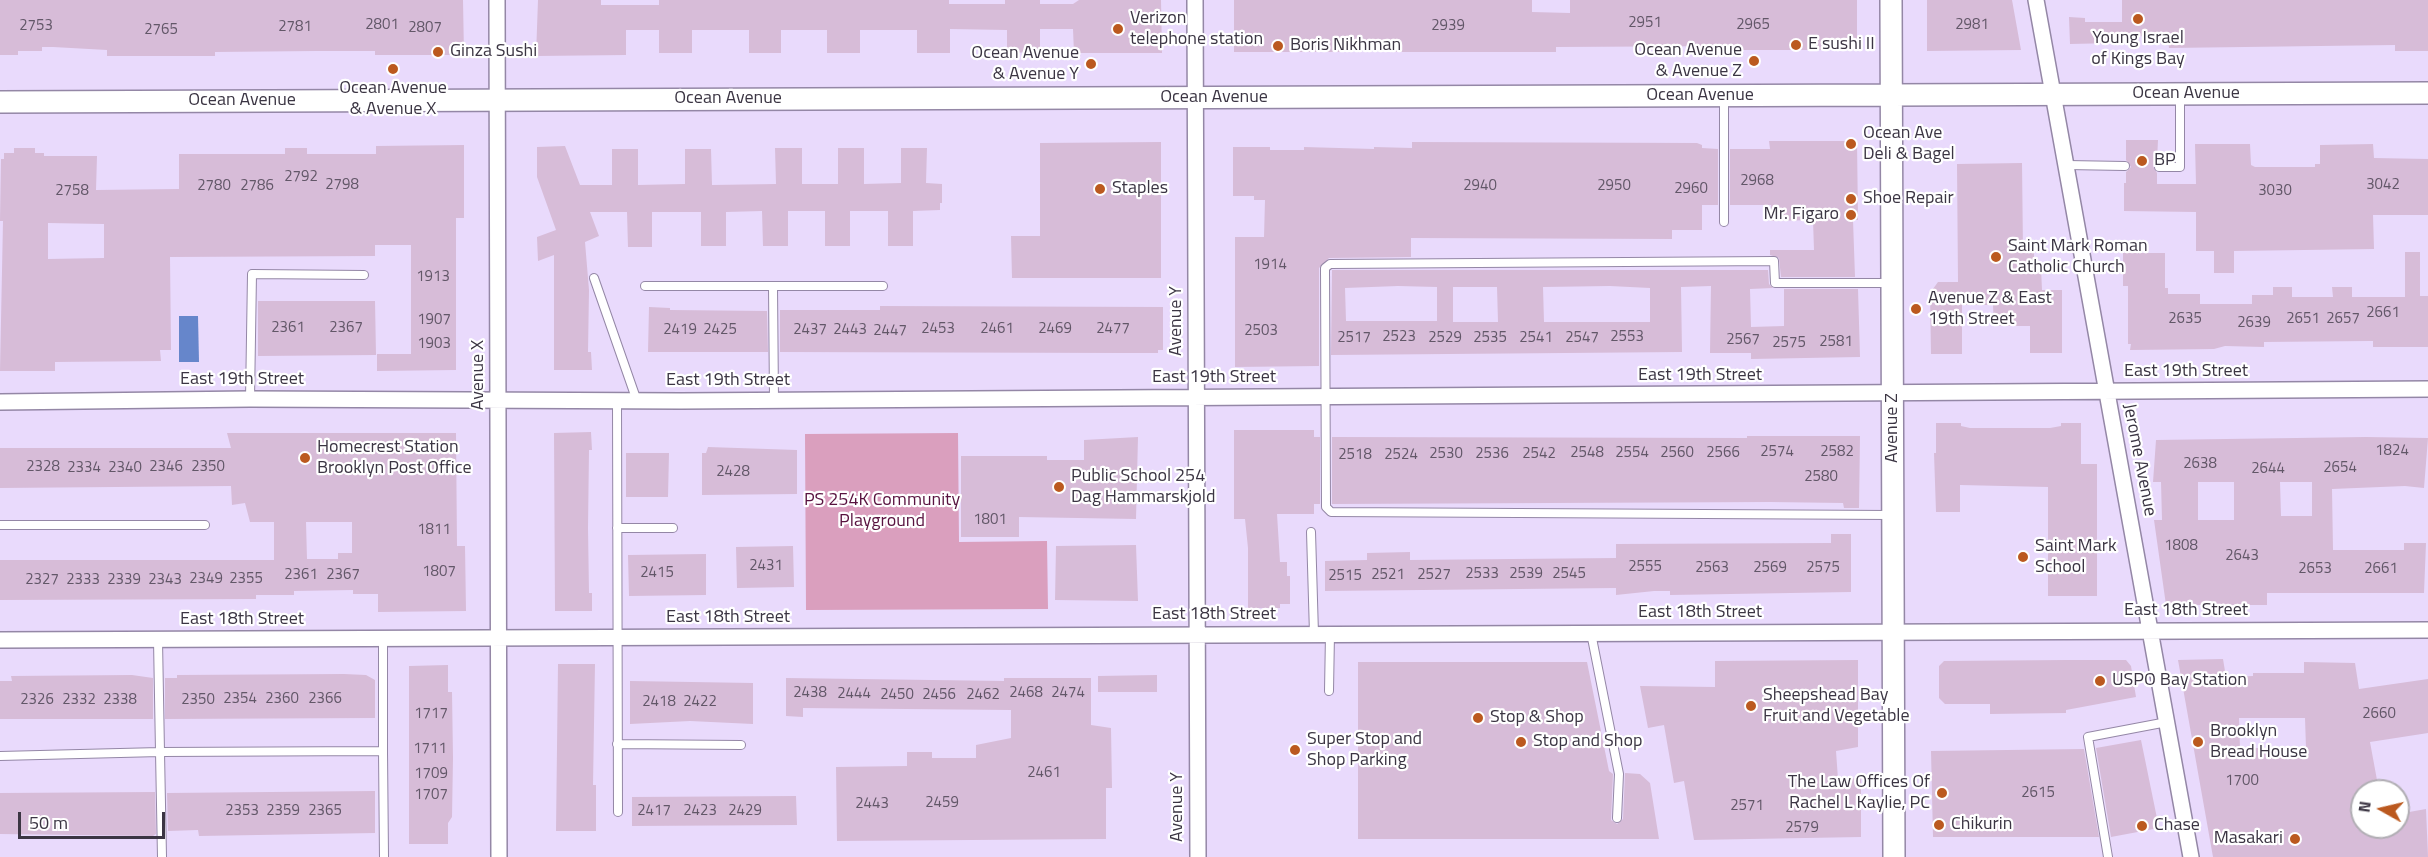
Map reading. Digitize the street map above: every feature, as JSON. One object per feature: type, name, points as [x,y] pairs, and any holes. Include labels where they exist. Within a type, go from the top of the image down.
[{"type":"main road","name":"Avenue Z","points":[[1891,0],[1894,857]]},
{"type":"main road","name":"Ocean Avenue","points":[[0,102],[2428,93]]},
{"type":"street","name":"Avenue X","points":[[497,0],[499,857]]},
{"type":"street","name":"Avenue Y","points":[[1195,0],[1198,857]]},
{"type":"street","name":"Jerome Avenue","points":[[2036,0],[2191,857]]},
{"type":"street","name":"East 19th Street","points":[[0,402],[250,399],[637,401],[2428,389]]},
{"type":"street","name":"East 18th Street","points":[[0,640],[2428,630]]},
{"type":"lane","points":[[2159,167],[2180,167],[2180,94]]},
{"type":"lane","points":[[1724,96],[1724,222]]},
{"type":"lane","points":[[2067,165],[2125,166]]},
{"type":"lane","points":[[1892,283],[1775,283],[1774,261],[1330,264],[1325,268],[1326,507],[1330,512],[1893,515]]},
{"type":"lane","points":[[250,399],[252,274],[364,275]]},
{"type":"lane","points":[[594,278],[637,401]]},
{"type":"lane","points":[[645,286],[883,286]]},
{"type":"lane","points":[[773,287],[774,400]]},
{"type":"lane","points":[[616,401],[618,812]]},
{"type":"lane","points":[[0,525],[205,525]]},
{"type":"lane","points":[[617,528],[673,528]]},
{"type":"lane","points":[[1311,532],[1314,634]]},
{"type":"lane","points":[[1591,633],[1619,774],[1617,818]]},
{"type":"lane","points":[[1329,691],[1330,634]]},
{"type":"lane","points":[[383,639],[384,857]]},
{"type":"lane","points":[[158,640],[162,857]]},
{"type":"lane","points":[[2108,857],[2088,737],[2167,722]]},
{"type":"lane","points":[[617,744],[741,745]]},
{"type":"lane","points":[[0,756],[160,752],[383,751]]},
{"type":"green space","name":"PS 254K Community Playground","points":[[958,433],[959,542],[1047,541],[1048,609],[806,610],[805,434]]},
{"type":"water","points":[[179,316],[198,316],[199,362],[179,362]]},
{"type":"building","points":[[0,0],[463,0],[464,55],[375,55],[375,51],[316,51],[215,52],[215,56],[107,56],[107,50],[42,47],[42,51],[18,51],[18,55],[0,55]]},
{"type":"building","points":[[538,0],[601,0],[601,5],[659,5],[659,0],[949,0],[949,4],[1005,4],[1005,0],[1040,0],[1040,4],[1073,4],[1079,0],[1161,0],[1162,53],[1074,53],[1073,29],[1040,29],[1040,52],[1007,53],[1007,30],[950,29],[950,53],[917,53],[917,30],[860,30],[860,53],[827,53],[827,30],[781,30],[781,53],[749,53],[749,30],[692,30],[692,53],[659,53],[659,30],[626,30],[626,55],[536,56]]},
{"type":"building","points":[[1234,0],[1532,0],[1532,12],[1570,13],[1570,0],[1857,0],[1857,50],[1737,50],[1737,46],[1556,47],[1556,52],[1390,52],[1390,49],[1345,49],[1345,52],[1234,52]]},
{"type":"building","points":[[1927,0],[2012,0],[2021,50],[1927,51]]},
{"type":"building","points":[[2122,0],[2428,0],[2428,51],[2395,51],[2395,45],[2169,48],[2168,38],[2145,39],[2137,33],[2131,39],[2115,39],[2115,43],[2070,44],[2069,17],[2085,18],[2085,22],[2122,22]]},
{"type":"building","points":[[2126,140],[2158,140],[2157,161],[2153,166],[2157,173],[2157,184],[2196,184],[2195,144],[2250,144],[2251,165],[2255,167],[2315,167],[2315,164],[2320,164],[2320,145],[2373,144],[2374,158],[2428,159],[2428,215],[2373,215],[2374,249],[2234,251],[2234,273],[2214,273],[2214,251],[2196,251],[2196,212],[2124,211],[2124,183],[2126,183],[2126,172],[2131,167],[2126,160]]},
{"type":"building","points":[[1769,141],[1857,141],[1858,220],[1853,220],[1855,277],[1781,277],[1779,258],[1770,255],[1770,250],[1814,250],[1813,220],[1771,221],[1771,205],[1730,205],[1730,149],[1770,149]]},
{"type":"building","name":"Staples","points":[[1161,142],[1161,278],[1012,278],[1011,236],[1040,236],[1040,143]]},
{"type":"building","points":[[1412,142],[1697,143],[1702,145],[1702,148],[1718,149],[1718,205],[1702,205],[1702,230],[1672,230],[1672,239],[1411,238],[1411,257],[1329,258],[1319,268],[1319,366],[1235,367],[1235,237],[1264,237],[1265,200],[1254,200],[1254,196],[1233,196],[1233,147],[1270,147],[1270,150],[1304,150],[1304,147],[1412,148]]},
{"type":"building","points":[[464,145],[464,218],[456,218],[456,370],[377,371],[377,354],[411,354],[411,245],[375,245],[375,256],[170,257],[171,350],[160,350],[161,361],[55,362],[55,371],[0,371],[3,221],[0,221],[1,159],[4,159],[4,153],[14,153],[14,148],[35,148],[35,153],[44,153],[44,156],[97,156],[96,190],[179,189],[179,154],[285,154],[285,148],[307,148],[307,154],[376,154],[376,146]],"holes":[[[48,223],[104,224],[104,258],[48,259]]]},
{"type":"building","points":[[565,146],[580,185],[612,185],[612,149],[638,149],[638,185],[685,184],[685,149],[711,149],[712,185],[776,184],[775,148],[802,148],[802,184],[838,184],[838,148],[864,148],[864,184],[901,183],[901,148],[927,148],[926,183],[942,184],[942,203],[940,203],[940,210],[913,211],[913,246],[888,246],[888,211],[850,211],[850,246],[825,246],[825,211],[788,211],[788,246],[763,246],[762,211],[726,212],[726,246],[701,246],[701,212],[652,212],[652,247],[628,247],[627,212],[590,212],[599,236],[585,242],[589,290],[588,352],[591,352],[592,370],[554,370],[554,255],[538,261],[537,237],[556,230],[537,177],[537,147]]},
{"type":"building","name":"Saint Mark Roman Catholic Church","points":[[2022,163],[2023,251],[2034,251],[2034,261],[2041,268],[2042,290],[2062,290],[2062,353],[2030,353],[2030,326],[1994,326],[1993,305],[1962,305],[1962,354],[1931,354],[1930,293],[1938,282],[1958,282],[1957,164]]},
{"type":"building","points":[[2405,252],[2420,252],[2420,296],[2428,296],[2428,347],[2373,347],[2373,341],[2264,342],[2264,347],[2225,346],[2214,349],[2130,350],[2131,344],[2128,344],[2128,286],[2123,286],[2123,253],[2165,253],[2165,288],[2168,288],[2168,294],[2200,294],[2200,304],[2252,304],[2252,295],[2273,295],[2273,287],[2292,287],[2292,297],[2333,297],[2332,287],[2352,287],[2352,297],[2405,297]]},
{"type":"building","points":[[1332,270],[1768,270],[1769,284],[1773,288],[1750,289],[1751,327],[1784,326],[1784,289],[1858,289],[1860,357],[1751,359],[1751,353],[1710,353],[1711,286],[1681,287],[1682,352],[1331,355]],"holes":[[[1437,287],[1437,321],[1346,321],[1345,288]],[[1453,287],[1497,287],[1498,322],[1453,322]],[[1543,287],[1650,288],[1650,322],[1544,322]]]},
{"type":"building","points":[[258,301],[375,301],[376,355],[258,356]]},
{"type":"building","points":[[880,306],[1163,307],[1163,350],[1158,350],[1158,353],[780,352],[780,310],[880,310]]},
{"type":"building","points":[[649,307],[670,308],[670,310],[767,311],[768,352],[648,352]]},
{"type":"building","points":[[1936,423],[1961,423],[1961,426],[1970,428],[2050,428],[2061,426],[2061,423],[2081,423],[2081,464],[2097,464],[2097,596],[2048,596],[2048,487],[1960,485],[1960,512],[1936,512],[1934,453],[1936,453]]},
{"type":"building","points":[[1234,430],[1314,430],[1314,437],[1320,437],[1320,504],[1314,504],[1314,514],[1277,514],[1280,562],[1287,562],[1287,576],[1290,576],[1290,604],[1280,604],[1280,608],[1248,608],[1248,548],[1245,519],[1234,519]]},
{"type":"building","points":[[591,432],[588,528],[589,593],[592,593],[592,611],[555,611],[554,433]]},
{"type":"building","points":[[227,433],[456,433],[457,546],[465,546],[466,611],[378,612],[378,594],[353,594],[353,590],[294,591],[294,595],[256,595],[256,599],[0,600],[0,560],[274,560],[274,522],[250,522],[245,503],[232,505],[231,486],[0,488],[0,448],[231,448]],"holes":[[[306,522],[352,522],[352,553],[338,553],[338,559],[307,559]]]},
{"type":"building","points":[[1747,436],[1860,436],[1859,508],[1844,508],[1843,503],[1770,502],[1332,504],[1332,437],[1747,438]]},
{"type":"building","points":[[1138,437],[1136,519],[1019,517],[1019,537],[961,537],[961,456],[1047,456],[1047,460],[1084,460],[1084,440]]},
{"type":"building","points":[[2428,438],[2424,488],[2405,486],[2332,489],[2333,550],[2404,550],[2404,543],[2426,543],[2424,593],[2267,593],[2267,605],[2166,605],[2154,520],[2162,520],[2161,482],[2153,482],[2156,440]],"holes":[[[2198,482],[2234,482],[2234,520],[2198,520]],[[2280,482],[2312,482],[2312,516],[2281,516]]]},
{"type":"building","points":[[708,447],[797,450],[797,494],[702,495],[702,453],[706,453]]},
{"type":"building","points":[[626,453],[669,453],[668,497],[626,497]]},
{"type":"building","points":[[1831,534],[1851,534],[1851,592],[1670,595],[1670,591],[1654,591],[1616,595],[1616,588],[1325,591],[1325,561],[1367,560],[1367,553],[1410,552],[1410,560],[1616,558],[1616,544],[1831,543]]},
{"type":"building","points":[[1136,545],[1138,601],[1055,600],[1056,546]]},
{"type":"building","points":[[793,546],[794,587],[737,588],[736,547]]},
{"type":"building","points":[[706,554],[706,595],[629,596],[628,555]]},
{"type":"building","points":[[2223,659],[2226,677],[2253,676],[2253,673],[2304,673],[2304,662],[2355,663],[2359,689],[2428,679],[2428,733],[2370,742],[2377,779],[2350,779],[2350,839],[2410,839],[2410,812],[2426,809],[2428,857],[2213,857],[2178,660]],"holes":[[[2239,718],[2305,718],[2306,748],[2240,748]]]},
{"type":"building","name":"Sheepshead Bay Fruit and Vegetable","points":[[1858,660],[1858,747],[1836,751],[1838,779],[1861,778],[1861,837],[1694,840],[1684,781],[1674,783],[1664,725],[1648,728],[1640,686],[1715,687],[1715,661]]},
{"type":"building","points":[[2126,660],[2131,666],[2136,697],[2066,710],[2066,713],[1990,714],[1990,704],[1945,704],[1939,698],[1939,666],[1944,661]]},
{"type":"building","name":"Stop & Shop","points":[[1358,662],[1587,662],[1609,771],[1613,774],[1611,820],[1617,824],[1623,819],[1625,773],[1640,774],[1650,783],[1659,839],[1358,839]]},
{"type":"building","points":[[558,664],[595,664],[593,785],[596,785],[596,831],[556,831]]},
{"type":"building","points":[[448,665],[448,692],[452,692],[453,758],[452,817],[448,823],[448,844],[409,844],[409,666]]},
{"type":"building","points":[[132,675],[153,678],[153,719],[0,719],[0,681],[12,681],[11,676]]},
{"type":"building","points":[[177,675],[366,675],[375,680],[375,718],[165,719],[165,678],[177,678]]},
{"type":"building","points":[[1157,675],[1157,692],[1098,692],[1098,676]]},
{"type":"building","points":[[786,678],[1004,681],[1004,678],[1091,678],[1091,725],[1111,728],[1112,788],[1106,788],[1106,839],[837,841],[836,767],[907,766],[907,752],[932,752],[932,758],[976,758],[976,745],[1011,738],[1011,710],[803,708],[803,717],[786,716]]},
{"type":"building","points":[[630,681],[753,683],[753,724],[690,721],[630,724]]},
{"type":"building","points":[[2141,740],[2159,828],[2111,837],[2096,748]]},
{"type":"building","points":[[2084,749],[2099,837],[1933,837],[1931,751]]},
{"type":"building","points":[[375,791],[375,833],[199,836],[198,830],[168,831],[167,793]]},
{"type":"building","points":[[155,792],[156,834],[153,836],[0,834],[0,793]]},
{"type":"building","points":[[796,796],[797,825],[632,826],[632,797]]},
{"type":"place","name":"Young Israel of Kings Bay","points":[[2138,19]]},
{"type":"place","name":"Verizon telephone station","points":[[1118,29]]},
{"type":"place","name":"E sushi II","points":[[1796,45]]},
{"type":"place","name":"Boris Nikhman","points":[[1278,46]]},
{"type":"place","name":"Ginza Sushi","points":[[438,52]]},
{"type":"place","name":"Ocean Avenue & Avenue Z","points":[[1754,61]]},
{"type":"place","name":"Ocean Avenue & Avenue Y","points":[[1091,64]]},
{"type":"place","name":"Ocean Avenue & Avenue X","points":[[393,69]]},
{"type":"place","name":"Ocean Ave Deli & Bagel","points":[[1851,144]]},
{"type":"place","name":"BP","points":[[2142,161]]},
{"type":"place","name":"Staples","points":[[1100,189]]},
{"type":"place","name":"Shoe Repair","points":[[1851,199]]},
{"type":"place","name":"Mr. Figaro","points":[[1851,215]]},
{"type":"place","name":"Saint Mark Roman Catholic Church","points":[[1996,257]]},
{"type":"place","name":"Avenue Z & East 19th Street","points":[[1916,309]]},
{"type":"place","name":"Homecrest Station Brooklyn Post Office","points":[[305,458]]},
{"type":"place","name":"Public School 254 Dag Hammarskjold","points":[[1059,487]]},
{"type":"place","name":"Saint Mark School","points":[[2023,557]]},
{"type":"place","name":"USPO Bay Station","points":[[2100,681]]},
{"type":"place","name":"Sheepshead Bay Fruit and Vegetable","points":[[1751,706]]},
{"type":"place","name":"Stop & Shop","points":[[1478,718]]},
{"type":"place","name":"Stop and Shop","points":[[1521,742]]},
{"type":"place","name":"Brooklyn Bread House","points":[[2198,742]]},
{"type":"place","name":"Super Stop and Shop Parking","points":[[1295,750]]},
{"type":"place","name":"The Law Offices Of Rachel L Kaylie, PC","points":[[1942,793]]},
{"type":"place","name":"Chikurin","points":[[1939,825]]},
{"type":"place","name":"Chase","points":[[2142,826]]},
{"type":"place","name":"Masakari","points":[[2295,839]]}]
